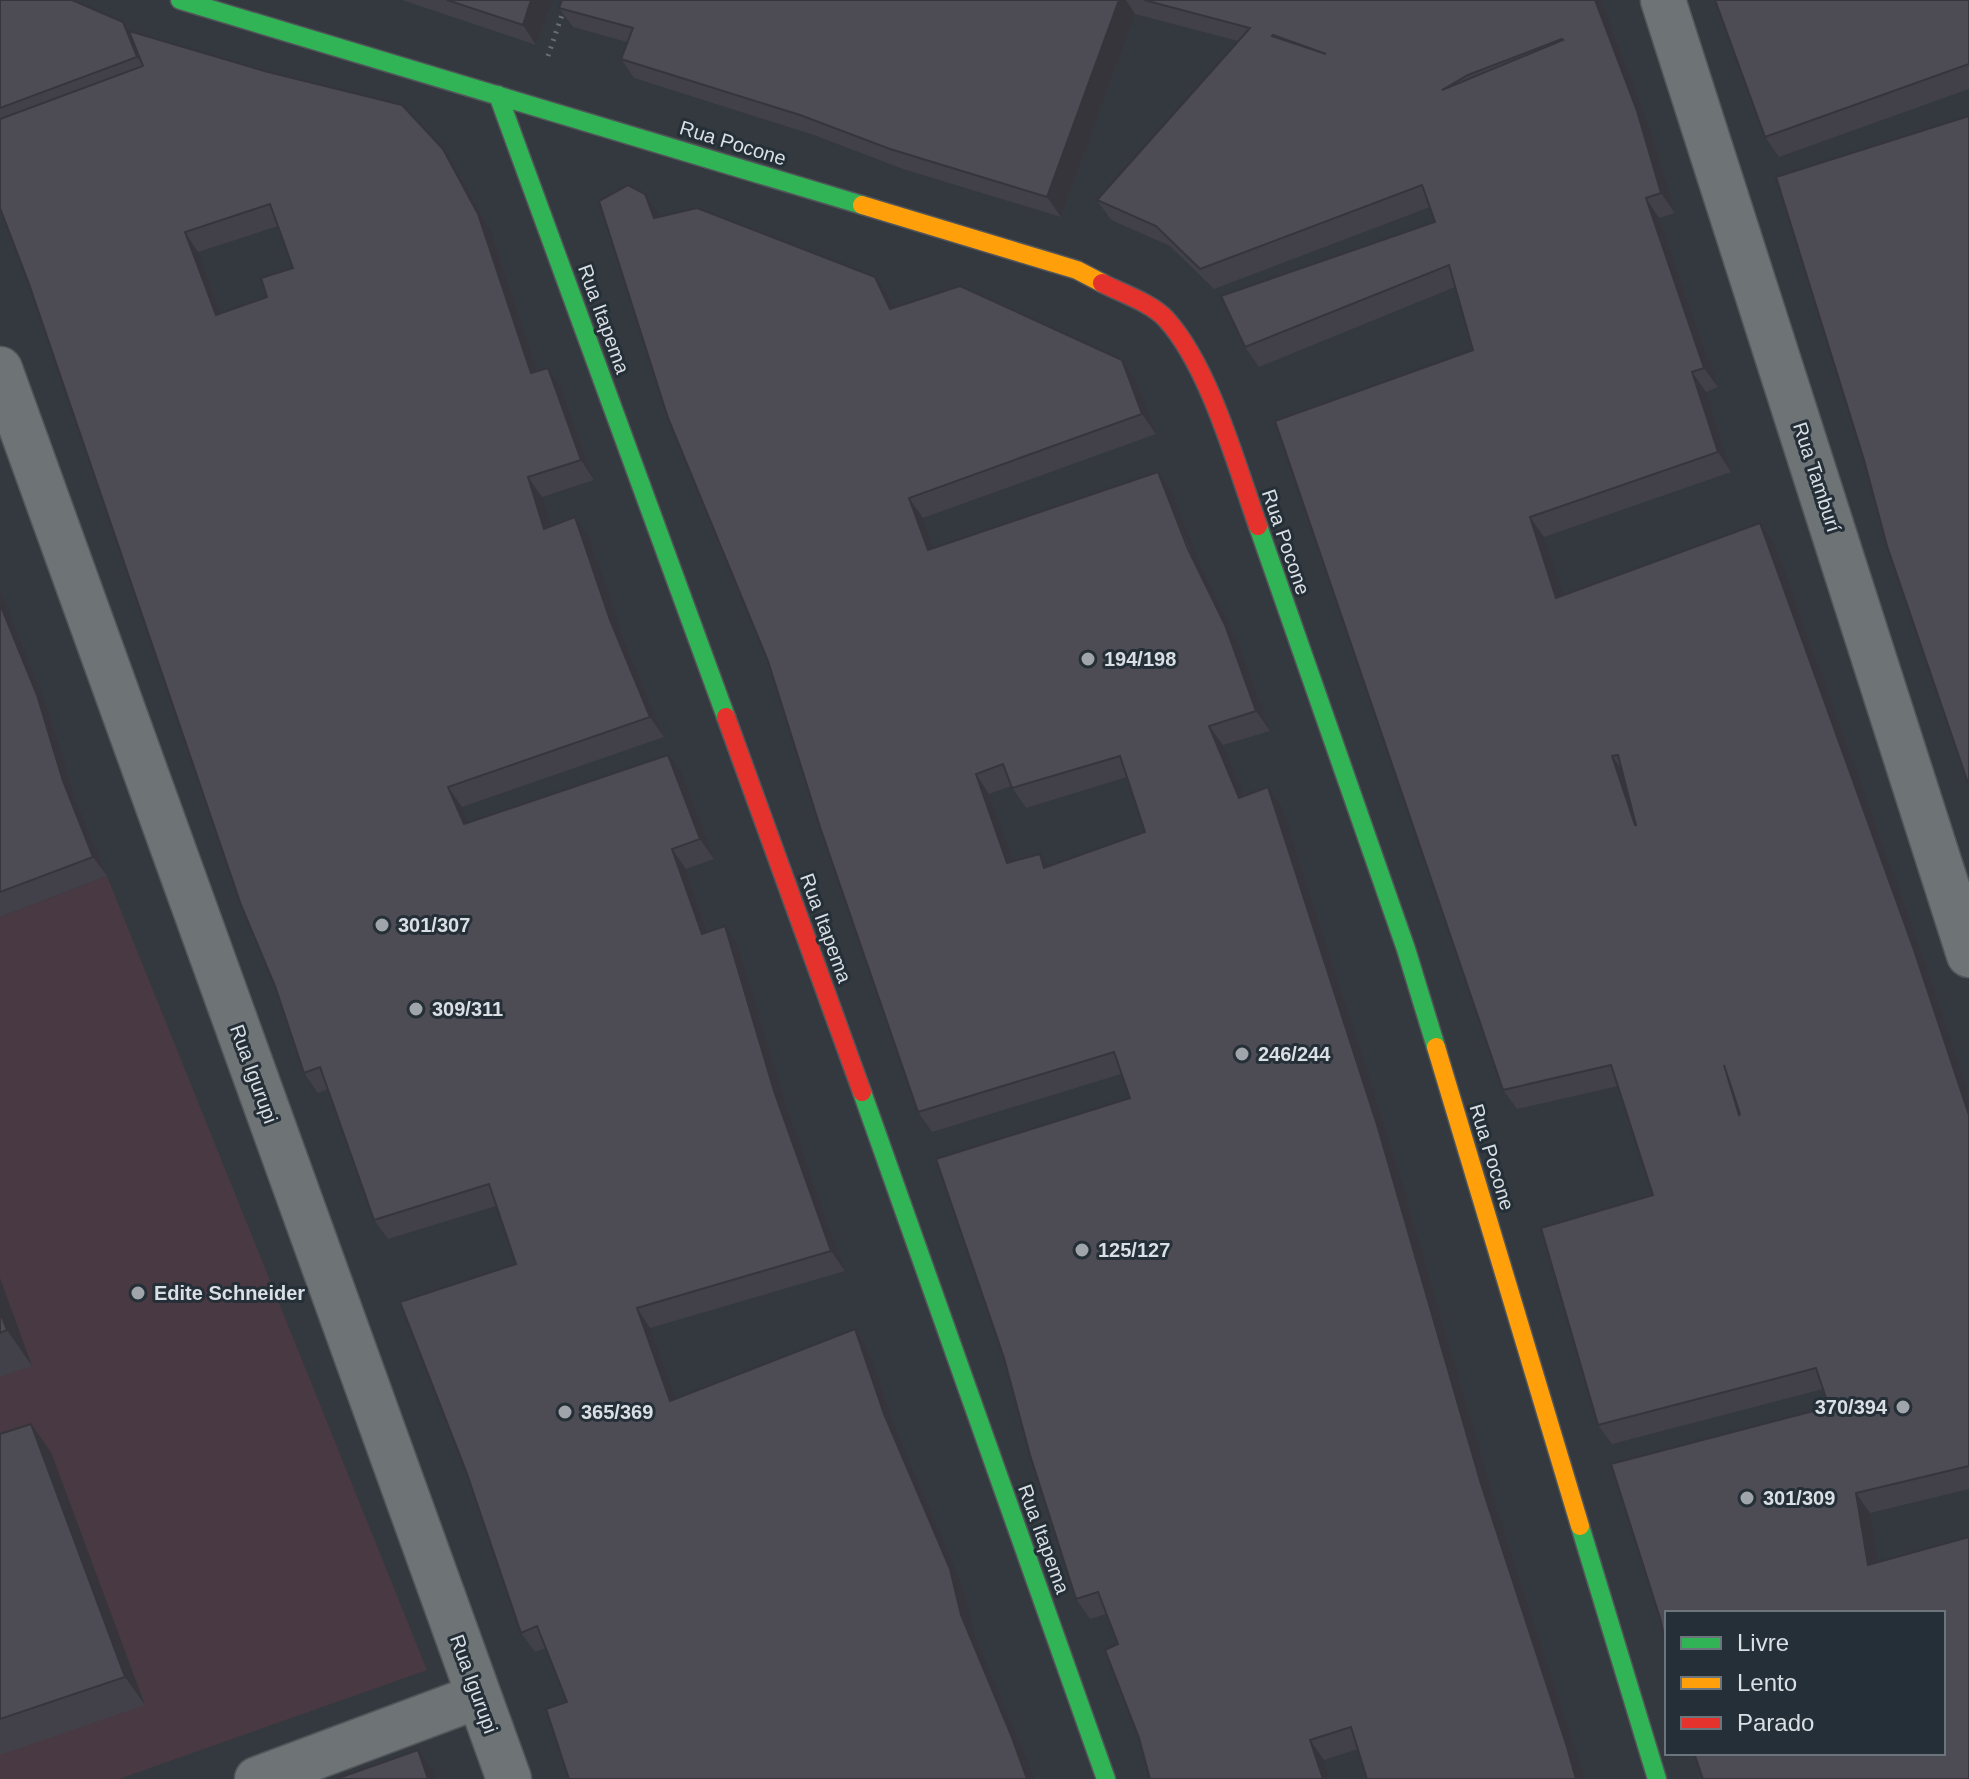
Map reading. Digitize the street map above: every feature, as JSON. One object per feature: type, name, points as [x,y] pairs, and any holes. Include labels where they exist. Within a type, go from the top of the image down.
[{"type":"street","name":"Rua Pocone","points":[[180,0],[1077,270],[1164,316],[1190,352],[1230,447],[1406,949],[1657,1779]]},
{"type":"street","name":"Rua Tamburí","points":[[1663,0],[1969,955]]},
{"type":"street","name":"Rua Itapema","points":[[498,95],[810,945],[1106,1779]]},
{"type":"street","name":"Rua Igurupi","points":[[0,369],[509,1779]]},
{"type":"street","points":[[257,1779],[479,1696]]},
{"type":"path","points":[[544,67],[567,0]]},
{"type":"shaded area","name":"Edite Schneider","points":[[107,876],[427,1670],[119,1779],[0,1779],[0,917]]},
{"type":"building","points":[[0,0],[72,0],[123,22],[137,57],[0,108]]},
{"type":"building","points":[[447,0],[531,0],[523,25]]},
{"type":"building","points":[[562,0],[1119,0],[1047,197],[890,149],[800,115],[621,59],[633,28],[559,8]]},
{"type":"building","points":[[1144,0],[1595,0],[1637,111],[1661,193],[1646,198],[1704,368],[1692,372],[1718,452],[1530,517],[1556,598],[1760,523],[1914,950],[1969,1115],[1969,1466],[1856,1493],[1868,1565],[1969,1537],[1969,1779],[1703,1779],[1695,1755],[1945,1755],[1945,1611],[1665,1611],[1665,1641],[1611,1464],[1829,1407],[1816,1368],[1598,1425],[1541,1228],[1653,1195],[1611,1065],[1503,1090],[1275,421],[1473,350],[1449,265],[1245,347],[1221,296],[1435,222],[1422,185],[1200,269],[1156,226],[1097,200],[1250,28]],"holes":[[[1563,40],[1442,90],[1468,75]],[[1618,755],[1636,825],[1612,756]]]},
{"type":"building","points":[[1715,0],[1969,0],[1969,64],[1765,137]]},
{"type":"building","points":[[129,31],[268,72],[402,105],[443,149],[478,214],[531,373],[548,368],[581,460],[528,477],[544,529],[575,517],[610,620],[650,717],[448,787],[464,824],[668,755],[700,839],[672,849],[702,934],[725,926],[774,1091],[831,1251],[637,1308],[670,1401],[855,1329],[884,1414],[950,1569],[961,1615],[1027,1779],[569,1779],[546,1709],[567,1702],[537,1626],[521,1633],[466,1471],[400,1302],[516,1264],[489,1184],[374,1220],[320,1067],[304,1073],[275,986],[241,905],[29,284],[0,208],[0,119],[143,66]],"holes":[[[270,204],[293,268],[261,278],[267,297],[216,315],[185,232]]]},
{"type":"building","points":[[1969,116],[1969,786],[1887,546],[1864,460],[1776,177]]},
{"type":"building","points":[[628,185],[645,194],[654,218],[697,208],[875,277],[890,309],[960,286],[1122,360],[1142,414],[909,498],[928,550],[1158,472],[1188,549],[1225,625],[1256,711],[1209,726],[1239,798],[1268,787],[1378,1128],[1481,1484],[1576,1779],[1367,1779],[1351,1727],[1310,1740],[1323,1779],[1150,1779],[1139,1738],[1105,1650],[1118,1644],[1098,1592],[1076,1599],[1030,1455],[1004,1358],[936,1159],[1130,1098],[1114,1052],[918,1112],[820,827],[768,661],[668,418],[599,201]],"holes":[[[1120,756],[1145,832],[1044,868],[1040,854],[1007,863],[976,774],[1003,764],[1012,788]]]},
{"type":"building","points":[[0,604],[37,695],[63,781],[93,857],[0,892]]},
{"type":"building","points":[[0,1312],[7,1330],[0,1333]]},
{"type":"building","points":[[31,1424],[125,1677],[0,1719],[0,1434]]},
{"type":"building","points":[[418,1750],[428,1779],[336,1779]]},
{"type":"traffic: fast","points":[[180,0],[862,205]]},
{"type":"traffic: fast","points":[[498,95],[726,717]]},
{"type":"traffic: fast","points":[[1258,526],[1406,949],[1436,1047]]},
{"type":"traffic: fast","points":[[862,1092],[1106,1779]]},
{"type":"traffic: fast","points":[[1580,1526],[1657,1779]]},
{"type":"traffic: slow","points":[[862,205],[1077,270],[1102,283]]},
{"type":"traffic: slow","points":[[1436,1047],[1580,1526]]},
{"type":"traffic: jam","points":[[1102,283],[1153,308],[1181,339],[1220,417],[1258,526]]},
{"type":"traffic: jam","points":[[726,717],[862,1092]]},
{"type":"place","name":"194/198","points":[[1088,659]]},
{"type":"place","name":"301/307","points":[[382,925]]},
{"type":"place","name":"309/311","points":[[416,1009]]},
{"type":"place","name":"246/244","points":[[1242,1054]]},
{"type":"place","name":"125/127","points":[[1082,1250]]},
{"type":"place","name":"Edite Schneider","points":[[138,1293]]},
{"type":"place","name":"370/394","points":[[1903,1407]]},
{"type":"place","name":"365/369","points":[[565,1412]]},
{"type":"place","name":"301/309","points":[[1747,1498]]}]
